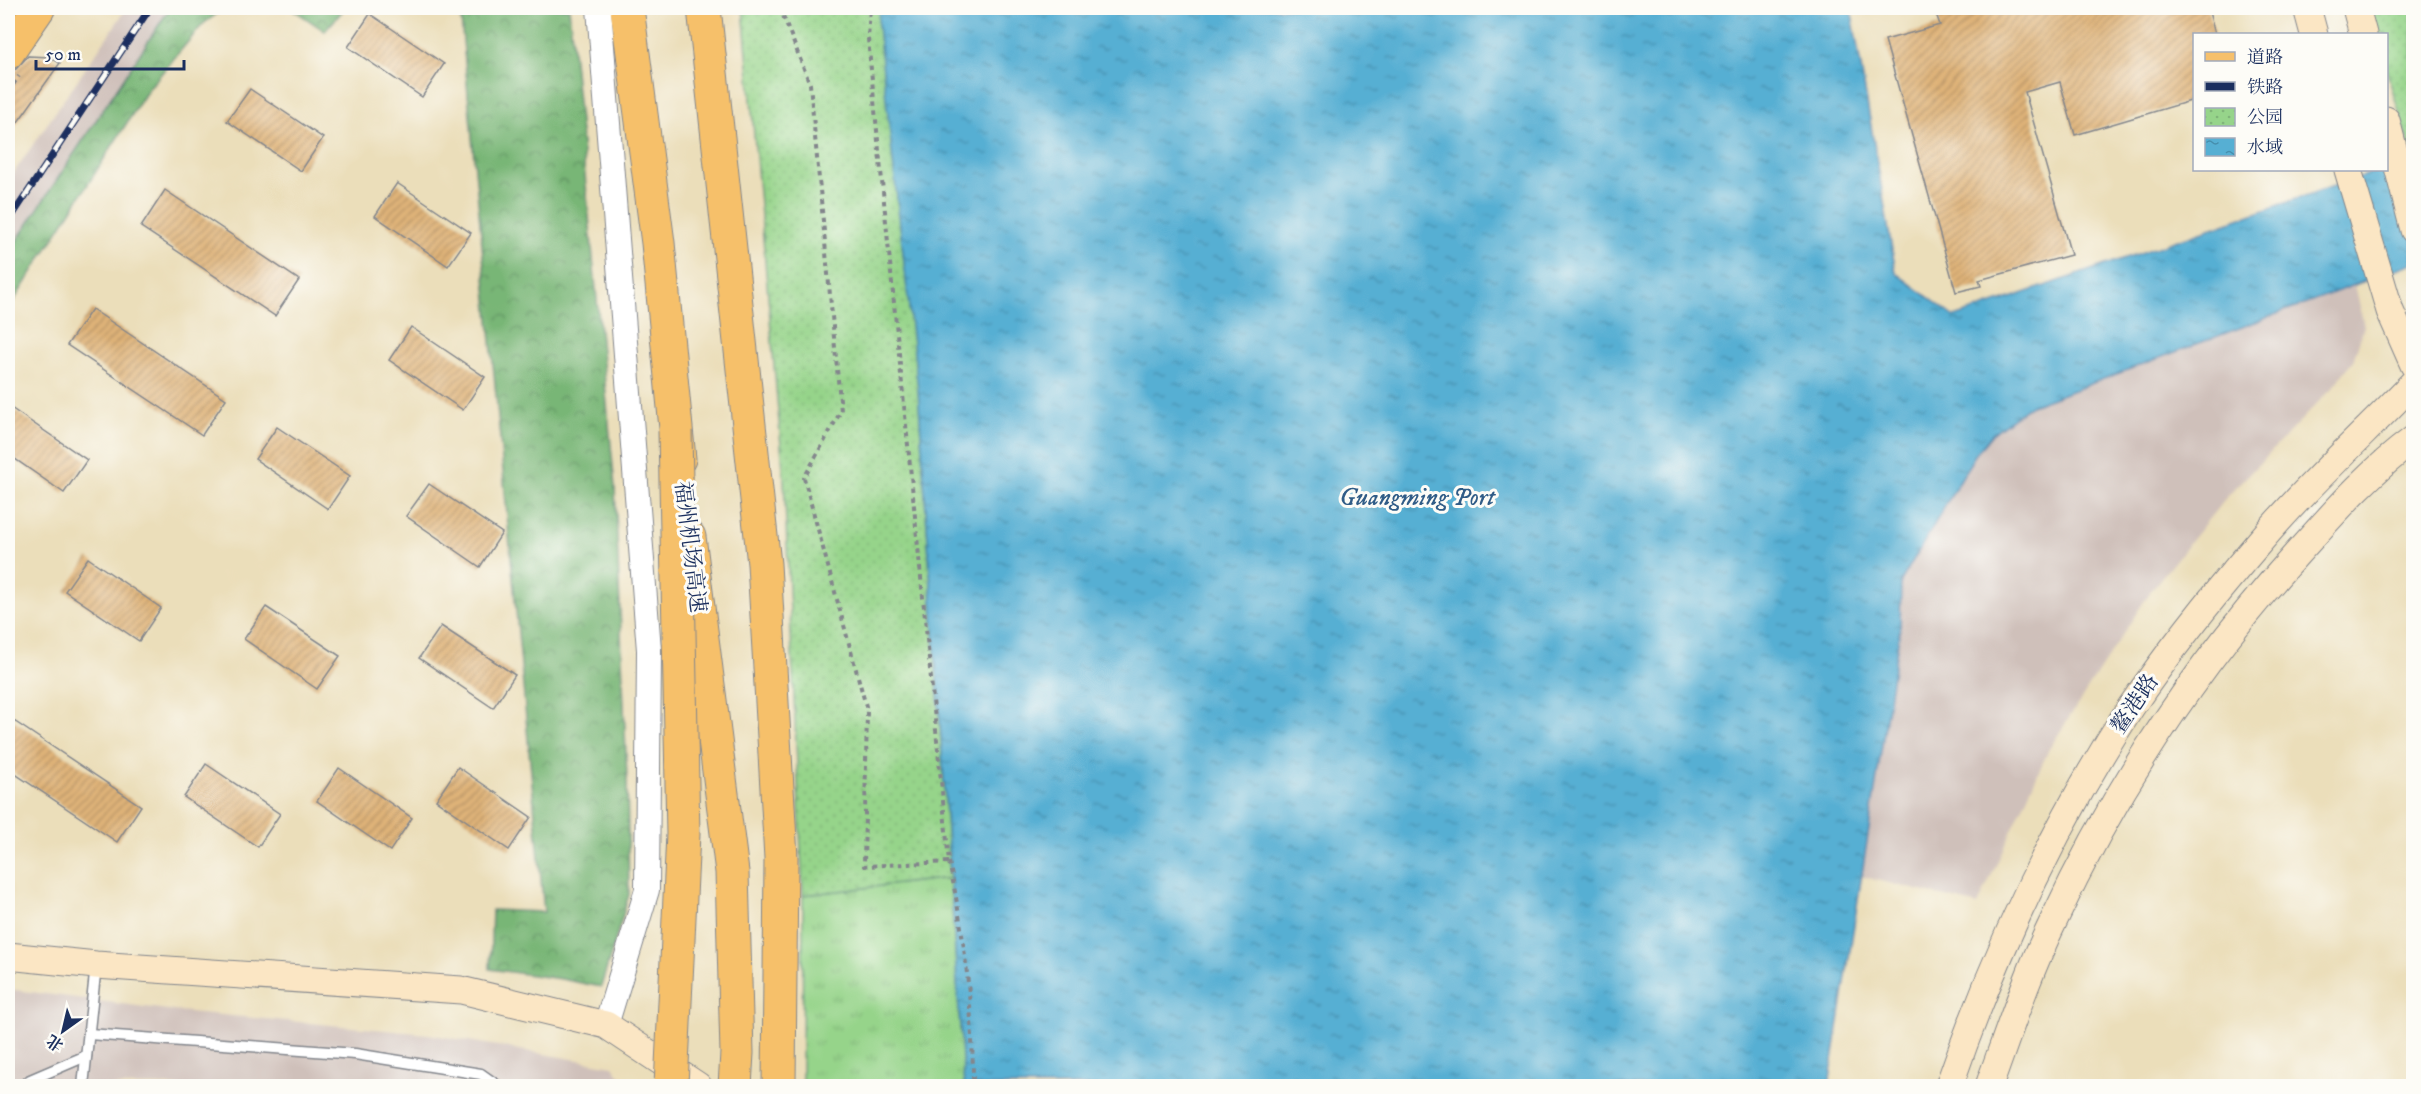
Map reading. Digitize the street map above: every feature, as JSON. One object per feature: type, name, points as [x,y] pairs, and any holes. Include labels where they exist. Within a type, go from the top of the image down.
[{"type":"highway","name":"福州机场高速","points":[[627,8],[657,243],[675,430],[732,872],[737,1053],[735,1086]]},
{"type":"highway","points":[[704,8],[764,564],[781,858],[779,1086]]},
{"type":"highway","points":[[671,1086],[683,834],[675,430]]},
{"type":"main road","points":[[8,53],[39,8]]},
{"type":"main road","points":[[2307,8],[2313,33]]},
{"type":"main road","points":[[2356,8],[2363,33]]},
{"type":"main road","points":[[2388,127],[2414,230]]},
{"type":"main road","points":[[2348,171],[2390,311],[2414,365]]},
{"type":"main road","name":"鳌港路","points":[[1949,1086],[1973,1016],[2028,890],[2093,769],[2132,706],[2257,544],[2414,382]]},
{"type":"main road","name":"鳌港路","points":[[1989,1086],[2033,966],[2052,922],[2109,810],[2146,752],[2233,628],[2269,585],[2386,459],[2414,439]]},
{"type":"main road","points":[[8,956],[96,965],[461,990],[606,1025],[699,1086]]},
{"type":"street","points":[[599,8],[650,650],[648,890],[606,1025]]},
{"type":"lane","points":[[83,1086],[96,965]]},
{"type":"lane","points":[[89,1034],[355,1054],[481,1074],[498,1086]]},
{"type":"lane","points":[[24,1086],[30,1080],[86,1056]]},
{"type":"path","points":[[780,8],[810,84],[841,411],[804,478],[867,710],[864,866],[949,862]]},
{"type":"path","points":[[870,8],[870,51],[949,862],[962,924],[970,994],[973,1086]]},
{"type":"shaded area","points":[[127,8],[170,8],[8,254],[8,181]]},
{"type":"shaded area","points":[[2355,285],[2364,326],[2353,361],[2332,388],[2224,500],[2152,589],[2049,749],[1978,905],[1860,876],[1900,629],[1901,581],[1975,455],[1992,434],[2026,408]]},
{"type":"shaded area","points":[[8,989],[168,1010],[428,1034],[613,1066],[627,1086],[8,1086]]},
{"type":"green space","points":[[170,8],[225,8],[203,24],[149,88],[8,310],[8,254]]},
{"type":"green space","points":[[291,8],[345,8],[325,31]]},
{"type":"green space","points":[[440,8],[569,8],[615,487],[627,778],[629,895],[601,987],[490,969],[492,910],[544,912],[461,19]]},
{"type":"green space","points":[[743,8],[879,8],[878,25],[918,389],[950,878],[803,895],[784,480]]},
{"type":"green space","points":[[2367,8],[2413,8],[2413,158],[2388,75],[2388,33],[2375,33]]},
{"type":"green space","points":[[950,878],[964,1086],[802,1086],[803,895]]},
{"type":"water","name":"Guangming Port","points":[[879,8],[1851,8],[1896,273],[1955,317],[2377,171],[2388,171],[2388,167],[2413,158],[2413,263],[2026,408],[1992,434],[1975,455],[1901,581],[1900,629],[1829,1086],[964,1086],[918,389],[878,25]]},
{"type":"building","points":[[1934,8],[2208,8],[2215,33],[2193,33],[2193,100],[2075,135],[2060,82],[2025,92],[2071,255],[1979,280],[1981,286],[1956,292],[1885,40],[1940,25]]},
{"type":"building","points":[[370,14],[444,64],[422,97],[348,47]]},
{"type":"building","points":[[28,56],[50,57],[60,63],[8,136],[8,71],[16,69]]},
{"type":"building","points":[[250,89],[323,138],[301,171],[227,121]]},
{"type":"building","points":[[397,183],[471,233],[448,266],[375,216]]},
{"type":"building","points":[[165,190],[299,280],[275,316],[141,227]]},
{"type":"building","points":[[92,309],[226,399],[202,435],[67,345]]},
{"type":"building","points":[[411,327],[485,377],[463,410],[389,360]]},
{"type":"building","points":[[8,406],[87,460],[64,493],[8,454]]},
{"type":"building","points":[[277,427],[350,476],[328,509],[255,459]]},
{"type":"building","points":[[429,484],[502,533],[480,567],[406,516]]},
{"type":"building","points":[[88,558],[161,608],[139,641],[65,591]]},
{"type":"building","points":[[266,607],[340,656],[317,689],[244,639]]},
{"type":"building","points":[[441,626],[515,675],[493,708],[419,658]]},
{"type":"building","points":[[8,717],[141,806],[117,842],[8,769]]},
{"type":"building","points":[[206,764],[280,814],[258,847],[184,797]]},
{"type":"building","points":[[458,767],[531,817],[509,850],[436,800]]},
{"type":"building","points":[[339,768],[412,818],[390,851],[317,801]]},
{"type":"railway","points":[[8,222],[150,8]]}]
